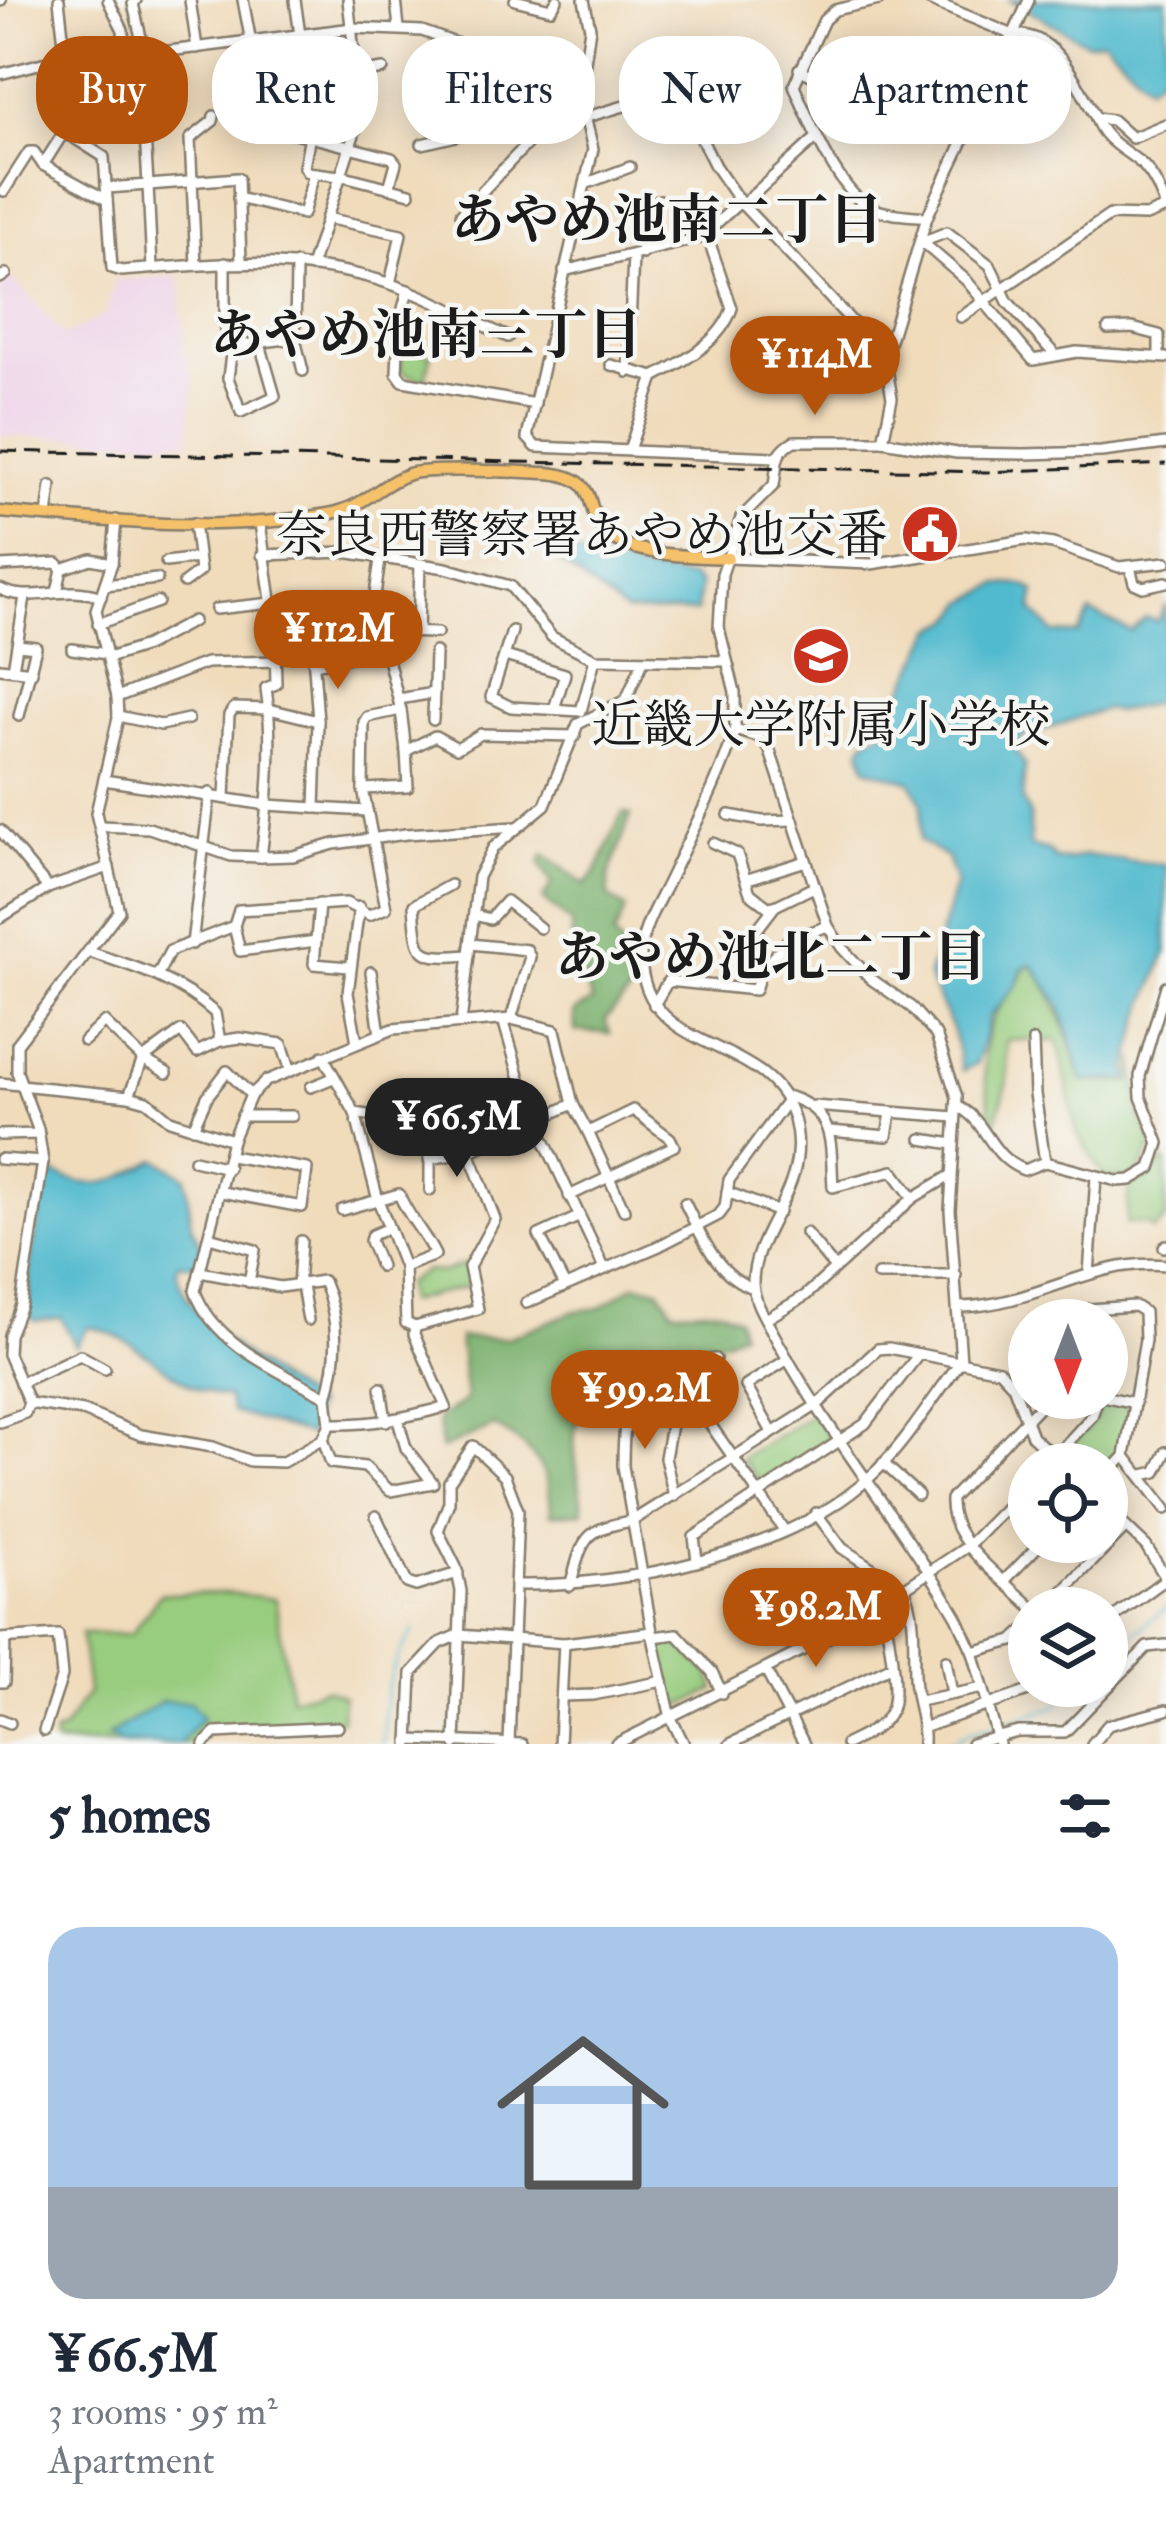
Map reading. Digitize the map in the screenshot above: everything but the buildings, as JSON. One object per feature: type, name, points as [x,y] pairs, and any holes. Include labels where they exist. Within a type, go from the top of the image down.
[{"type":"main road","points":[[0,512],[260,523],[341,511],[413,472],[543,473],[572,477],[583,484],[599,523],[615,540],[728,558]]},
{"type":"street","points":[[58,0],[59,36]]},
{"type":"street","points":[[107,0],[123,36]]},
{"type":"street","points":[[136,0],[141,36]]},
{"type":"street","points":[[190,0],[197,48]]},
{"type":"street","points":[[243,0],[248,36]]},
{"type":"street","points":[[295,0],[300,34]]},
{"type":"street","points":[[348,0],[354,36]]},
{"type":"street","points":[[396,0],[399,28]]},
{"type":"street","points":[[515,0],[550,9],[557,0]]},
{"type":"street","points":[[584,0],[588,36]]},
{"type":"street","points":[[807,118],[794,85],[824,20],[835,10],[879,0]]},
{"type":"street","points":[[929,0],[1051,48],[1064,61],[1099,130],[1157,184],[1166,208],[1146,216],[1110,215],[962,317]]},
{"type":"street","points":[[947,0],[956,14]]},
{"type":"street","points":[[883,441],[892,398],[885,356],[927,217],[1028,4]]},
{"type":"street","points":[[285,36],[353,28],[399,28],[436,36]]},
{"type":"street","points":[[188,49],[212,46]]},
{"type":"street","points":[[0,74],[36,66]]},
{"type":"street","points":[[799,68],[807,72]]},
{"type":"street","points":[[378,70],[382,69]]},
{"type":"street","points":[[595,116],[658,96],[675,98],[687,110],[715,166],[741,203],[885,356]]},
{"type":"street","points":[[1096,118],[1112,120],[1132,138]]},
{"type":"street","points":[[196,265],[190,139],[212,123]]},
{"type":"street","points":[[1117,145],[1166,124]]},
{"type":"street","points":[[43,165],[56,144]]},
{"type":"street","points":[[83,144],[104,158],[112,268],[241,261],[296,264],[408,290],[508,337]]},
{"type":"street","points":[[146,144],[152,268]]},
{"type":"street","points":[[309,144],[304,167],[314,174],[410,194]]},
{"type":"street","points":[[335,144],[392,158],[396,163],[389,188]]},
{"type":"street","points":[[311,267],[352,144]]},
{"type":"street","points":[[461,214],[527,144]]},
{"type":"street","points":[[592,144],[527,437],[536,447],[776,457],[794,441],[883,441],[957,453],[1024,454],[1166,444]]},
{"type":"street","points":[[564,271],[700,238],[808,144]]},
{"type":"street","points":[[819,144],[860,202],[876,210],[927,217]]},
{"type":"street","points":[[4,191],[29,152],[43,165],[107,194],[148,185],[238,178],[241,261]]},
{"type":"street","points":[[585,184],[630,167]]},
{"type":"street","points":[[238,198],[303,214],[314,174]]},
{"type":"street","points":[[628,372],[639,206],[660,200]]},
{"type":"street","points":[[326,218],[401,234],[390,284]]},
{"type":"street","points":[[629,450],[654,377],[706,343],[730,317],[729,298],[706,232]]},
{"type":"street","points":[[922,242],[947,232],[990,265],[1008,302],[1056,356]]},
{"type":"street","points":[[922,242],[966,280],[1033,360],[1090,352],[1162,358],[1159,335],[1132,328],[1108,329]]},
{"type":"street","points":[[225,263],[225,347],[295,340]]},
{"type":"street","points":[[296,264],[295,340],[303,371]]},
{"type":"street","points":[[408,290],[399,324],[397,373],[403,381],[535,404]]},
{"type":"street","points":[[232,347],[228,378],[241,412],[274,396],[260,344]]},
{"type":"street","points":[[610,365],[654,377]]},
{"type":"street","points":[[776,457],[776,479],[768,493],[741,518],[718,605],[737,704],[735,730],[644,934],[642,974],[654,1005],[675,1027],[763,1072],[787,1102],[798,1150],[792,1180],[754,1266],[753,1288],[788,1359],[930,1573],[973,1652],[997,1740]]},
{"type":"street","points":[[47,516],[51,486]]},
{"type":"street","points":[[0,1422],[25,1413],[29,1403],[5,1360],[22,1305],[43,1162],[16,1058],[21,1034],[118,911],[97,795],[118,716],[117,697],[96,610],[112,563],[116,520]]},
{"type":"street","points":[[184,583],[200,571],[194,523]]},
{"type":"street","points":[[260,523],[262,555],[284,640]]},
{"type":"street","points":[[728,558],[871,564],[1026,540],[1081,552],[1105,565],[1166,562]]},
{"type":"street","points":[[363,789],[408,787],[387,632],[374,602],[390,546]]},
{"type":"street","points":[[262,555],[344,552],[420,565],[440,561],[510,586],[552,637],[595,659],[726,662]]},
{"type":"street","points":[[166,562],[198,558]]},
{"type":"street","points":[[62,569],[91,560],[112,563]]},
{"type":"street","points":[[0,566],[57,563],[62,569]]},
{"type":"street","points":[[418,632],[420,565]]},
{"type":"street","points":[[1130,567],[1134,583],[1154,587],[1166,582]]},
{"type":"street","points":[[57,592],[62,569]]},
{"type":"street","points":[[0,590],[25,597],[103,591],[157,578]]},
{"type":"street","points":[[13,669],[25,597]]},
{"type":"street","points":[[98,624],[158,602]]},
{"type":"street","points":[[334,605],[374,602]]},
{"type":"street","points":[[216,609],[272,603]]},
{"type":"street","points":[[277,620],[304,614]]},
{"type":"street","points":[[72,649],[108,656],[146,646],[193,621]]},
{"type":"street","points":[[387,632],[436,633]]},
{"type":"street","points":[[512,632],[490,697],[512,707],[581,711],[595,659]]},
{"type":"street","points":[[261,857],[268,805],[266,688],[277,684],[275,643],[284,640],[312,640],[318,721],[315,808]]},
{"type":"street","points":[[18,645],[36,647],[19,716]]},
{"type":"street","points":[[314,664],[387,650]]},
{"type":"street","points":[[433,720],[435,652]]},
{"type":"street","points":[[505,656],[566,674],[554,709]]},
{"type":"street","points":[[117,697],[206,663],[276,661]]},
{"type":"street","points":[[460,1023],[483,864],[493,848],[545,805],[578,724],[626,700],[644,662]]},
{"type":"street","points":[[0,668],[32,672]]},
{"type":"street","points":[[316,941],[240,951],[234,926],[239,910],[346,903],[369,915],[386,908],[363,789],[364,722],[434,693]]},
{"type":"street","points":[[225,797],[229,715],[234,708],[318,721]]},
{"type":"street","points":[[118,716],[161,725],[188,718]]},
{"type":"street","points":[[516,1585],[570,1586],[643,1575],[784,1530],[868,1480],[961,1361],[950,1176],[957,1096],[936,1036],[911,1006],[871,980],[842,948],[828,926],[769,748],[758,737],[735,730]]},
{"type":"street","points":[[406,752],[435,736],[457,748],[481,734],[575,736]]},
{"type":"street","points":[[104,780],[268,805],[367,811]]},
{"type":"street","points":[[192,944],[210,793]]},
{"type":"street","points":[[729,815],[793,820]]},
{"type":"street","points":[[100,826],[149,828],[232,856],[261,857],[293,856],[334,844],[517,826]]},
{"type":"street","points":[[2,836],[48,888]]},
{"type":"street","points":[[713,843],[737,854],[750,893],[775,907]]},
{"type":"street","points":[[748,879],[806,861]]},
{"type":"street","points":[[0,919],[48,888],[109,867]]},
{"type":"street","points":[[450,886],[414,905],[417,946],[431,958],[470,949],[527,950],[530,957],[511,1019],[503,1023],[524,1092]]},
{"type":"street","points":[[752,936],[775,907],[814,887]]},
{"type":"street","points":[[474,915],[490,919],[506,901],[540,928]]},
{"type":"street","points":[[319,904],[314,964],[349,967]]},
{"type":"street","points":[[357,1042],[348,993],[359,908]]},
{"type":"street","points":[[158,974],[170,951],[234,926]]},
{"type":"street","points":[[654,1005],[668,981],[755,990],[761,971],[788,940],[828,926]]},
{"type":"street","points":[[89,952],[158,974],[215,1013],[220,1041]]},
{"type":"street","points":[[371,972],[380,1034]]},
{"type":"street","points":[[526,1303],[719,1216],[730,1180],[790,1097],[814,1106],[891,1113],[969,1112],[1006,1164],[1024,1170],[1045,1162],[1096,1177],[1131,1180],[1161,1159],[1141,1097],[1140,1076],[1166,986]]},
{"type":"street","points":[[327,1397],[246,1353],[200,1306],[195,1291],[242,1116],[251,1095],[290,1068],[413,1025],[511,1019],[555,1030],[573,1104],[624,1210]]},
{"type":"street","points":[[84,1041],[104,1022],[142,1059],[167,1073]]},
{"type":"street","points":[[129,1096],[142,1059],[181,1030],[197,1052],[240,1038],[282,1043],[290,1068]]},
{"type":"street","points":[[1033,1041],[1034,1094],[1045,1162]]},
{"type":"street","points":[[323,1056],[355,1113],[378,1200],[404,1267],[406,1323],[415,1327],[478,1309],[469,1267],[495,1220],[470,1152]]},
{"type":"street","points":[[193,1128],[207,1097],[227,1071],[251,1095]]},
{"type":"street","points":[[311,1088],[333,1078]]},
{"type":"street","points":[[0,1083],[129,1096],[147,1101],[170,1120],[232,1140]]},
{"type":"street","points":[[501,1094],[518,1131]]},
{"type":"street","points":[[355,1113],[385,1118],[436,1100]]},
{"type":"street","points":[[429,1159],[470,1152],[573,1104]]},
{"type":"street","points":[[814,1106],[830,1131],[833,1187],[893,1171],[913,1198]]},
{"type":"street","points":[[569,1196],[674,1145],[633,1109],[588,1132]]},
{"type":"street","points":[[830,1131],[887,1136],[891,1113]]},
{"type":"street","points":[[242,1116],[292,1116]]},
{"type":"street","points":[[536,1123],[604,1268]]},
{"type":"street","points":[[430,1124],[430,1190]]},
{"type":"street","points":[[0,1135],[39,1134]]},
{"type":"street","points":[[922,1139],[952,1144]]},
{"type":"street","points":[[0,1160],[43,1162]]},
{"type":"street","points":[[194,1160],[307,1169],[302,1208],[222,1192]]},
{"type":"street","points":[[766,1319],[805,1296],[913,1198],[950,1176]]},
{"type":"street","points":[[1089,1274],[1096,1177]]},
{"type":"street","points":[[727,1192],[779,1213]]},
{"type":"street","points":[[341,1210],[399,1194],[409,1219],[420,1228],[435,1255],[404,1267]]},
{"type":"street","points":[[685,1203],[713,1257],[753,1288]]},
{"type":"street","points":[[564,1284],[539,1234],[578,1217]]},
{"type":"street","points":[[380,1266],[370,1241],[372,1234],[388,1228]]},
{"type":"street","points":[[806,1233],[834,1268]]},
{"type":"street","points":[[209,1237],[255,1250],[249,1282]]},
{"type":"street","points":[[302,1241],[300,1286],[308,1320]]},
{"type":"street","points":[[960,1307],[1010,1303],[1120,1264],[1166,1264]]},
{"type":"street","points":[[29,1403],[83,1411],[141,1435],[213,1447],[250,1462],[283,1462],[322,1438],[330,1424],[327,1397],[336,1369],[334,1305],[323,1281],[300,1286],[200,1272]]},
{"type":"street","points":[[878,1275],[956,1275]]},
{"type":"street","points":[[1127,1443],[1145,1340],[1144,1312],[1128,1306]]},
{"type":"street","points":[[330,1424],[367,1425],[446,1407],[415,1327]]},
{"type":"street","points":[[570,1586],[583,1540],[602,1526],[632,1521],[817,1406],[878,1349],[961,1361],[999,1370],[1008,1379]]},
{"type":"street","points":[[20,1383],[80,1354],[105,1369]]},
{"type":"street","points":[[697,1561],[694,1538],[865,1424],[919,1354]]},
{"type":"street","points":[[683,1744],[671,1718],[652,1635],[622,1466],[622,1438],[638,1386],[651,1372],[715,1359]]},
{"type":"street","points":[[772,1432],[746,1386],[788,1359]]},
{"type":"street","points":[[322,1438],[331,1463],[365,1467],[390,1491],[433,1484],[406,1448],[381,1388]]},
{"type":"street","points":[[1128,1402],[1135,1403]]},
{"type":"street","points":[[630,1411],[705,1417],[784,1530]]},
{"type":"street","points":[[673,1412],[665,1458],[674,1496]]},
{"type":"street","points":[[1027,1419],[1038,1443]]},
{"type":"street","points":[[1012,1587],[968,1546],[951,1510],[952,1499],[1027,1419]]},
{"type":"street","points":[[1070,1443],[1090,1419]]},
{"type":"street","points":[[455,1743],[461,1591],[458,1573],[443,1547],[440,1520],[449,1502],[449,1482],[472,1446],[498,1467],[515,1498],[519,1522],[509,1744]]},
{"type":"street","points":[[1143,1475],[1156,1472],[1166,1452]]},
{"type":"street","points":[[1128,1459],[1166,1509]]},
{"type":"street","points":[[883,1463],[918,1496]]},
{"type":"street","points":[[616,1744],[841,1631],[968,1546],[1008,1505]]},
{"type":"street","points":[[816,1513],[842,1548],[874,1570],[884,1602],[894,1704],[877,1729],[846,1744]]},
{"type":"street","points":[[376,1516],[407,1583],[416,1586],[458,1573]]},
{"type":"street","points":[[1128,1529],[1146,1546],[1166,1578],[1128,1606]]},
{"type":"street","points":[[1005,1580],[1022,1563]]},
{"type":"street","points":[[1067,1587],[1091,1563]]},
{"type":"street","points":[[904,1588],[914,1615],[911,1635],[925,1727],[923,1744]]},
{"type":"street","points":[[523,1744],[409,1742],[412,1673],[440,1643],[459,1635],[564,1643],[677,1634],[712,1672],[722,1693]]},
{"type":"street","points":[[0,1682],[4,1682],[3,1639],[58,1635],[62,1676],[44,1731]]},
{"type":"street","points":[[973,1652],[1008,1642]]},
{"type":"street","points":[[559,1744],[564,1643]]},
{"type":"street","points":[[971,1744],[1065,1732],[1147,1647],[1166,1645]]},
{"type":"street","points":[[946,1660],[952,1694]]},
{"type":"street","points":[[730,1744],[890,1667]]},
{"type":"street","points":[[766,1671],[803,1744]]},
{"type":"street","points":[[562,1696],[663,1681]]},
{"type":"street","points":[[919,1700],[983,1688]]},
{"type":"street","points":[[925,1727],[1008,1698]]},
{"type":"street","points":[[1092,1744],[1108,1726],[1166,1710]]},
{"type":"street","points":[[204,1744],[215,1733],[338,1727]]},
{"type":"street","points":[[287,1729],[287,1744]]},
{"type":"shaded area","points":[[10,276],[65,336],[106,314],[115,280],[180,276],[184,353],[194,379],[188,442],[0,436],[0,281]]},
{"type":"green space","points":[[402,331],[424,339],[419,350],[431,356],[425,381],[401,372]]},
{"type":"green space","points":[[623,813],[631,815],[608,877],[608,897],[626,909],[614,935],[626,952],[633,990],[605,1020],[610,1033],[575,1031],[574,1012],[592,1002],[572,942],[572,924],[543,899],[552,884],[540,863],[544,854],[585,885]]},
{"type":"green space","points":[[1032,966],[1057,1007],[1082,1082],[1131,1082],[1134,1057],[1140,1116],[1153,1144],[1139,1173],[1123,1178],[1104,1176],[1077,1133],[1058,1041],[1007,1040],[1007,1085],[993,1129],[985,1072],[989,1031],[1024,970]]},
{"type":"green space","points":[[1166,1161],[1166,1219],[1152,1230],[1147,1224],[1126,1223],[1129,1186],[1149,1177]]},
{"type":"green space","points":[[465,1264],[469,1286],[407,1302],[405,1284],[425,1271],[444,1272]]},
{"type":"green space","points":[[634,1285],[659,1288],[672,1310],[719,1309],[738,1318],[741,1332],[657,1355],[615,1381],[590,1404],[575,1435],[583,1512],[551,1514],[547,1484],[536,1461],[519,1442],[494,1426],[441,1449],[438,1419],[466,1400],[459,1338],[507,1338],[576,1311],[600,1308]]},
{"type":"green space","points":[[815,1413],[831,1439],[762,1485],[741,1458]]},
{"type":"green space","points":[[1095,1419],[1127,1419],[1123,1443],[1074,1443]]},
{"type":"green space","points":[[231,1593],[275,1599],[291,1698],[325,1689],[343,1696],[342,1719],[211,1727],[195,1744],[55,1744],[55,1733],[62,1731],[88,1693],[81,1634],[131,1634],[160,1594]]},
{"type":"green space","points":[[677,1641],[710,1674],[715,1690],[674,1709],[657,1645]]},
{"type":"water","points":[[1010,0],[1166,0],[1166,70],[1149,85],[1103,40],[1087,43]]},
{"type":"water","points":[[558,549],[692,578],[700,585],[697,612],[625,612],[558,561]]},
{"type":"water","points":[[999,584],[1024,585],[1035,591],[1033,611],[1054,633],[1078,634],[1090,612],[1131,631],[1146,618],[1158,621],[1166,604],[1166,700],[1116,712],[1106,709],[1022,737],[1015,750],[1025,765],[1022,800],[1030,815],[1030,846],[1049,851],[1055,859],[1085,855],[1166,865],[1166,953],[1127,1069],[1130,1079],[1083,1081],[1060,1005],[1032,964],[1022,968],[1017,985],[990,1016],[977,1063],[962,1071],[953,1031],[928,976],[956,883],[947,858],[920,841],[922,803],[911,782],[866,768],[861,749],[866,740],[882,732],[934,629],[953,620],[966,602]]},
{"type":"water","points":[[156,1159],[186,1177],[191,1225],[203,1249],[195,1265],[178,1263],[179,1281],[190,1301],[229,1343],[316,1405],[309,1435],[232,1412],[228,1397],[191,1385],[107,1332],[88,1327],[76,1346],[61,1318],[35,1321],[28,1314],[30,1263],[46,1181],[53,1173],[82,1183],[106,1182]]},
{"type":"water","points":[[162,1701],[190,1702],[203,1717],[180,1744],[121,1744],[108,1736]]},
{"type":"waterway","points":[[1128,1638],[1166,1608]]},
{"type":"waterway","points":[[383,1744],[388,1683],[415,1629]]},
{"type":"waterway","points":[[946,1744],[1055,1707]]},
{"type":"railway","points":[[0,451],[987,472],[1166,464]]},
{"type":"place","name":"奈良西警察署あやめ池交番","points":[[930,534]]},
{"type":"place","name":"近畿大学附属小学校","points":[[821,656]]},
{"type":"district","name":"あやめ池南二丁目","points":[[667,219]]},
{"type":"district","name":"あやめ池南三丁目","points":[[426,334]]},
{"type":"district","name":"あやめ池北二丁目","points":[[771,956]]}]
